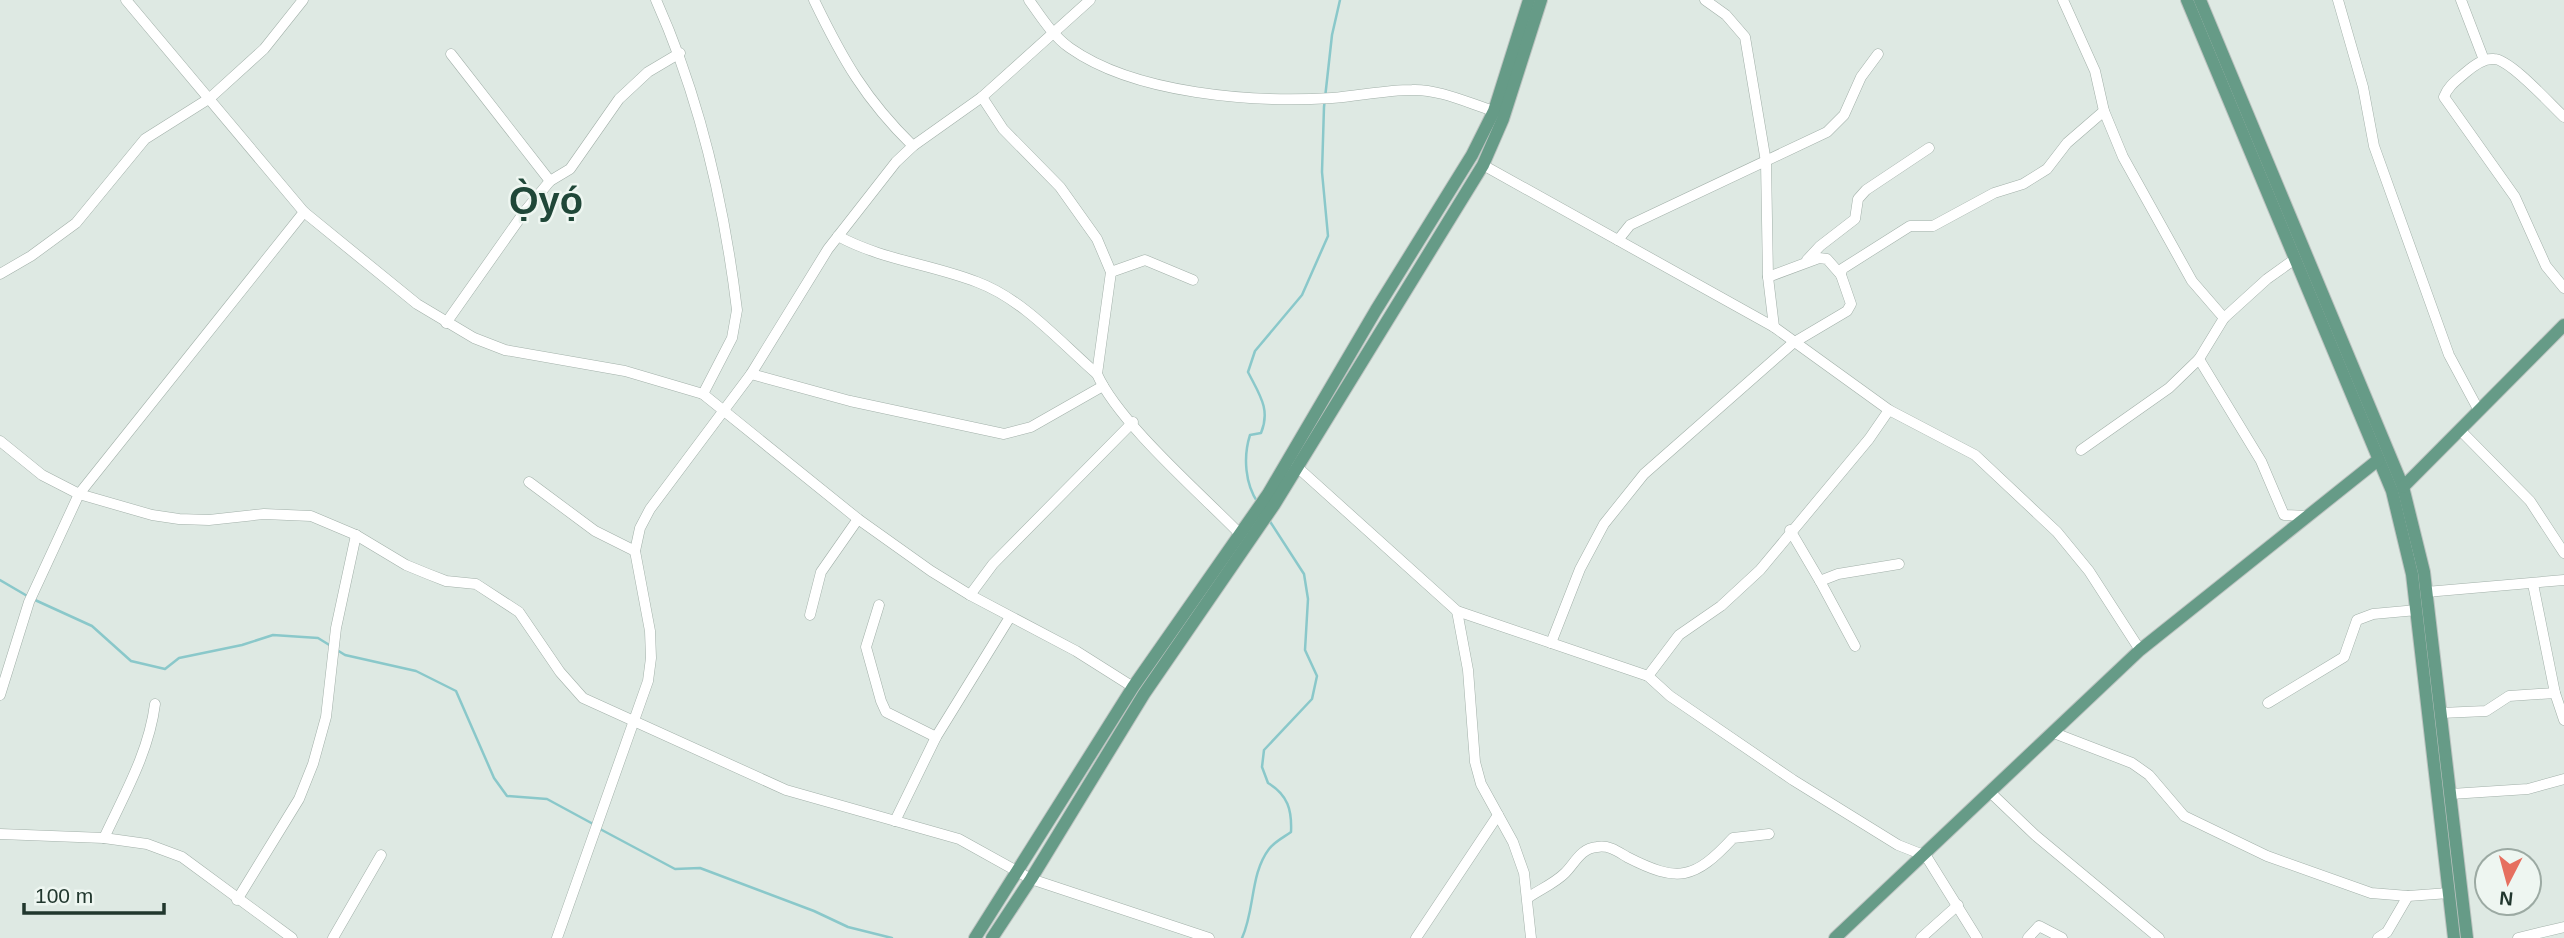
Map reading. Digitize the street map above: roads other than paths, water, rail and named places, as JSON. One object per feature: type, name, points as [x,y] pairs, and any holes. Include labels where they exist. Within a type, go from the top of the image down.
[{"type":"main road","points":[[1271,499],[1376,310],[1472,156],[1494,111],[1529,0]]},
{"type":"main road","points":[[975,938],[1133,687],[1296,466],[1483,166],[1503,119],[1541,0]]},
{"type":"main road","points":[[2187,0],[2392,491],[2412,575],[2417,610],[2454,938]]},
{"type":"main road","points":[[2200,0],[2403,487],[2426,592],[2467,938]]},
{"type":"main road","points":[[1376,310],[1388,317]]},
{"type":"main road","points":[[2403,487],[2564,325]]},
{"type":"main road","points":[[1835,938],[1926,856],[2140,650],[2378,460]]},
{"type":"main road","points":[[992,938],[1215,578],[1239,533],[1253,523]]},
{"type":"street","points":[[126,0],[304,212],[383,279],[446,323],[505,350],[625,370],[703,394],[858,519],[970,596],[1076,651],[1133,687]]},
{"type":"street","points":[[0,274],[32,256],[76,223],[145,139],[210,98],[264,49],[303,0]]},
{"type":"street","points":[[656,0],[680,53],[701,115],[737,310],[732,338],[703,394]]},
{"type":"street","points":[[814,0],[846,65],[879,112],[913,146]]},
{"type":"street","points":[[1029,0],[1054,34],[1069,47],[1106,70],[1154,85],[1241,96],[1331,98],[1412,90],[1443,95],[1494,111]]},
{"type":"street","points":[[557,938],[645,695],[651,658],[650,631],[635,551],[640,528],[650,509],[751,374],[838,236],[913,146],[982,97],[1090,0]]},
{"type":"street","points":[[1705,0],[1727,15],[1745,37],[1766,162],[1768,277],[1773,327]]},
{"type":"street","points":[[2063,0],[2095,71],[2104,111],[2123,157],[2182,265],[2224,318]]},
{"type":"street","points":[[2338,0],[2363,87],[2374,146],[2449,355],[2478,409]]},
{"type":"street","points":[[2461,0],[2484,60]]},
{"type":"street","points":[[446,323],[550,181],[570,169],[619,99],[633,84],[680,53]]},
{"type":"street","points":[[451,54],[550,181]]},
{"type":"street","points":[[1618,240],[1630,225],[1827,132],[1844,115],[1861,77],[1878,54]]},
{"type":"street","points":[[2564,117],[2501,60],[2484,60],[2449,88],[2444,97],[2445,103],[2515,197],[2546,266],[2564,288]]},
{"type":"street","points":[[982,97],[1003,129],[1060,187],[1097,239],[1111,272],[1097,374]]},
{"type":"street","points":[[1841,275],[1842,269],[1910,226],[1926,228],[1949,219],[1965,207],[2023,184],[2047,169],[2067,143],[2104,111]]},
{"type":"street","points":[[1806,261],[1820,246],[1855,219],[1858,200],[1866,190],[1929,148]]},
{"type":"street","points":[[1483,166],[1773,327],[1889,410],[1975,455],[2020,495],[2089,571],[2140,650]]},
{"type":"street","points":[[0,695],[29,602],[79,494],[304,212]]},
{"type":"street","points":[[838,236],[864,250],[992,288],[1017,304],[1097,374],[1103,386],[1133,422],[1239,533]]},
{"type":"street","points":[[1551,643],[1580,569],[1604,524],[1644,474],[1793,343],[1847,311],[1851,304],[1841,275],[1826,259],[1806,261],[1768,277]]},
{"type":"street","points":[[2081,450],[2156,398],[2199,359],[2224,318],[2267,279],[2295,259]]},
{"type":"street","points":[[1111,272],[1145,260],[1194,280]]},
{"type":"street","points":[[2199,359],[2261,461],[2284,514],[2308,516]]},
{"type":"street","points":[[751,374],[850,401],[1004,434],[1031,427],[1103,386]]},
{"type":"street","points":[[1647,676],[1679,635],[1721,606],[1760,570],[1790,530],[1870,439],[1889,410]]},
{"type":"street","points":[[970,596],[993,564],[1133,422]]},
{"type":"street","points":[[2460,430],[2530,501],[2564,553]]},
{"type":"street","points":[[0,441],[42,475],[79,494],[152,515],[209,520],[264,514],[311,516],[356,535],[407,565],[446,581],[476,584],[505,600],[519,612],[560,672],[583,698],[786,790],[959,839],[1031,879],[1209,938]]},
{"type":"street","points":[[1296,466],[1457,611],[1647,676],[1671,696],[1793,780],[1898,845],[1926,856],[1977,938]]},
{"type":"street","points":[[529,482],[595,531],[635,551]]},
{"type":"street","points":[[810,615],[821,572],[858,519]]},
{"type":"street","points":[[1790,530],[1855,646]]},
{"type":"street","points":[[237,900],[299,799],[313,764],[326,717],[336,628],[356,535]]},
{"type":"street","points":[[1820,581],[1838,574],[1899,564]]},
{"type":"street","points":[[2426,592],[2564,580]]},
{"type":"street","points":[[2533,584],[2555,693],[2564,720]]},
{"type":"street","points":[[879,605],[866,647],[881,701],[886,712],[936,737]]},
{"type":"street","points":[[2268,703],[2344,657],[2357,620],[2373,614],[2417,610]]},
{"type":"street","points":[[1457,611],[1468,670],[1475,762],[1481,784],[1513,842],[1529,897],[1531,938]]},
{"type":"street","points":[[895,821],[936,737],[1010,617]]},
{"type":"street","points":[[2441,713],[2490,710],[2508,696],[2555,693]]},
{"type":"street","points":[[104,838],[141,760],[152,727],[155,704]]},
{"type":"street","points":[[2054,733],[2143,769],[2179,811],[2196,824],[2267,856],[2371,893],[2408,896],[2449,893]]},
{"type":"street","points":[[2451,794],[2528,789],[2564,779]]},
{"type":"street","points":[[1991,793],[2035,835],[2159,938]]},
{"type":"street","points":[[1416,938],[1498,815]]},
{"type":"street","points":[[0,834],[104,838],[147,844],[182,857],[292,938]]},
{"type":"street","points":[[1529,897],[1564,874],[1584,851],[1595,846],[1608,847],[1658,873],[1671,875],[1692,873],[1709,864],[1733,838],[1769,834]]},
{"type":"street","points":[[333,938],[381,855]]},
{"type":"street","points":[[2378,938],[2387,932],[2408,896]]},
{"type":"street","points":[[1921,938],[1958,905]]},
{"type":"street","points":[[2028,938],[2039,926],[2062,938]]},
{"type":"street","points":[[2518,938],[2564,927]]},
{"type":"waterway","points":[[1258,503],[1248,479],[1246,452],[1250,435],[1261,433],[1265,416],[1260,395],[1248,372],[1255,351],[1302,295],[1328,236],[1322,172],[1324,107],[1332,35],[1340,0]]},
{"type":"waterway","points":[[1242,938],[1263,859],[1274,844],[1291,832],[1291,817],[1287,804],[1280,793],[1268,783],[1262,767],[1264,750],[1312,699],[1317,676],[1305,650],[1308,599],[1304,574],[1269,520]]},
{"type":"waterway","points":[[0,580],[29,597]]},
{"type":"waterway","points":[[35,600],[92,626],[131,661],[165,669],[179,658],[242,645],[273,635],[318,638],[331,646]]},
{"type":"waterway","points":[[337,650],[345,655],[416,671],[456,691],[494,778],[507,796],[547,799],[595,825]]},
{"type":"waterway","points":[[600,829],[675,869],[700,868],[814,911],[848,927],[892,938]]},
{"type":"district","name":"Ọ̀yọ́","points":[[546,201]]}]
